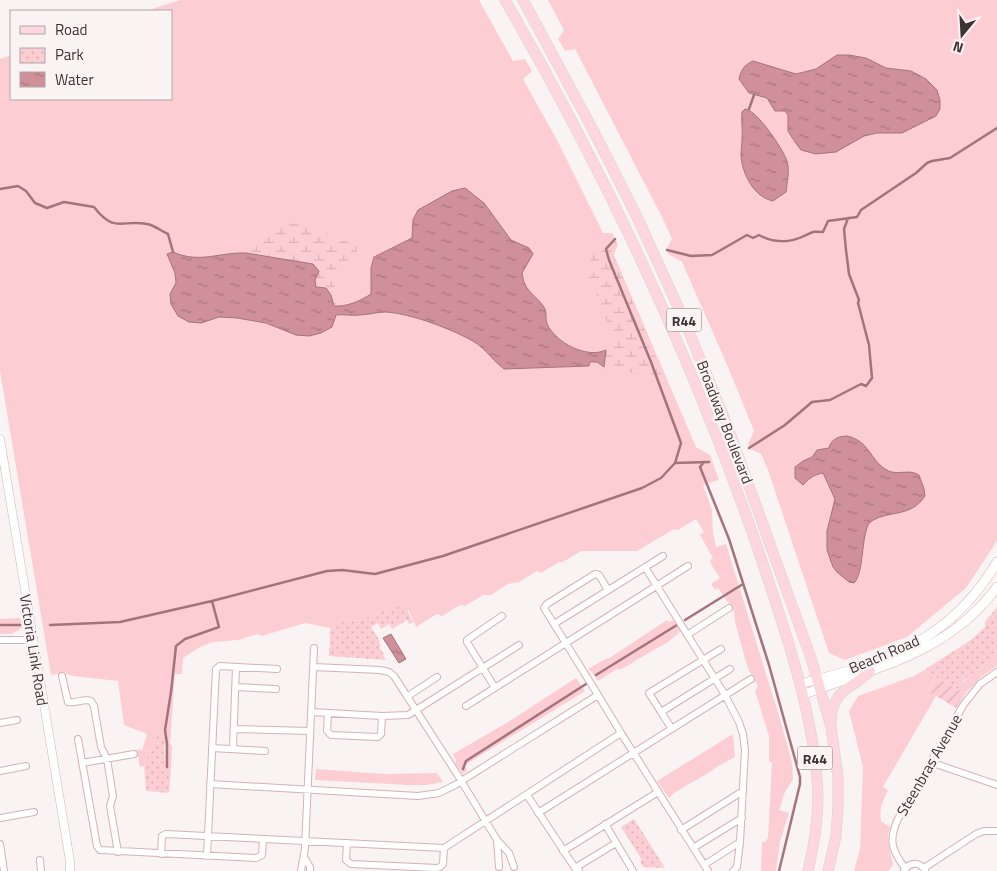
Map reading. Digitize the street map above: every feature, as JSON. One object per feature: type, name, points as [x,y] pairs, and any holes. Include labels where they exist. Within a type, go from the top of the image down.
[{"type":"main road","name":"Broadway Boulevard","points":[[505,0],[547,74],[637,249],[706,408],[745,511],[800,684],[813,743],[818,779],[816,830],[808,871]]},
{"type":"main road","name":"Broadway Boulevard","points":[[524,0],[584,112],[638,219],[684,320],[726,422],[811,658],[831,727],[838,778],[836,836],[828,871]]},
{"type":"main road","name":"Beach Road","points":[[802,695],[818,684],[900,650],[932,633],[965,604],[997,562]]},
{"type":"main road","name":"Beach Road","points":[[800,684],[818,684],[870,671],[918,653],[938,642],[974,614],[997,587]]},
{"type":"main road","points":[[831,727],[834,706],[840,693],[863,678],[870,671]]},
{"type":"street","name":"Victoria Link Road","points":[[0,439],[70,860],[70,871]]},
{"type":"street","points":[[554,624],[663,556]]},
{"type":"street","points":[[466,706],[688,566]]},
{"type":"street","points":[[646,567],[725,695],[743,734],[745,750],[742,818],[738,861],[734,871]]},
{"type":"street","points":[[608,590],[599,575],[595,574],[544,608],[706,868],[740,842]]},
{"type":"street","points":[[688,635],[729,608]]},
{"type":"street","points":[[495,688],[467,640],[502,616]]},
{"type":"street","points":[[0,640],[33,640]]},
{"type":"street","points":[[311,712],[408,716],[519,645]]},
{"type":"street","points":[[301,871],[304,857],[308,790],[314,648]]},
{"type":"street","points":[[672,729],[649,693],[721,649]]},
{"type":"street","points":[[207,856],[216,671],[220,666],[277,669]]},
{"type":"street","points":[[314,666],[385,670],[394,676],[497,840],[509,853],[514,867]]},
{"type":"street","points":[[233,749],[236,667]]},
{"type":"street","points":[[661,712],[730,668]]},
{"type":"street","name":"Steenbras Avenue","points":[[905,870],[894,854],[892,842],[898,819],[964,704],[980,684],[997,672]]},
{"type":"street","points":[[62,676],[68,702],[87,700],[93,703],[113,796],[110,806],[118,852]]},
{"type":"street","points":[[408,696],[437,677]]},
{"type":"street","points":[[538,813],[751,679]]},
{"type":"street","points":[[236,688],[276,689]]},
{"type":"street","points":[[210,784],[425,796],[439,793],[598,695]]},
{"type":"street","points":[[328,713],[327,731],[331,735],[378,737],[381,734],[382,716]]},
{"type":"street","points":[[0,723],[18,720]]},
{"type":"street","points":[[234,729],[310,731]]},
{"type":"street","points":[[162,854],[162,836],[165,834],[444,848],[622,734]]},
{"type":"street","points":[[78,739],[97,848],[102,851],[258,858],[262,855],[263,839]]},
{"type":"street","points":[[212,748],[265,751]]},
{"type":"street","points":[[82,763],[134,754]]},
{"type":"street","points":[[930,762],[997,785]]},
{"type":"street","points":[[0,770],[26,766]]},
{"type":"street","points":[[681,830],[743,791]]},
{"type":"street","points":[[563,850],[658,792]]},
{"type":"street","points":[[526,795],[577,869],[616,843]]},
{"type":"street","points":[[0,818],[34,812]]},
{"type":"street","points":[[693,848],[742,818]]},
{"type":"street","points":[[605,824],[633,871]]},
{"type":"street","points":[[905,870],[914,863],[924,869],[976,834],[984,831],[997,831]]},
{"type":"street","points":[[497,840],[499,867]]},
{"type":"street","points":[[0,844],[4,871]]},
{"type":"street","points":[[347,844],[346,860],[351,864],[437,868],[440,868],[443,864],[444,848]]},
{"type":"street","points":[[304,857],[310,867],[310,871]]},
{"type":"street","points":[[40,860],[41,871]]},
{"type":"street","name":"Victoria Link Road","points":[[70,860],[75,871]]},
{"type":"green space","points":[[180,0],[479,0],[513,61],[525,59],[532,71],[523,79],[557,140],[603,233],[612,233],[618,244],[614,255],[696,447],[710,455],[719,480],[703,485],[712,510],[716,547],[726,544],[792,763],[793,779],[785,792],[779,810],[789,813],[780,842],[776,871],[761,871],[762,842],[765,842],[768,838],[772,762],[769,762],[769,736],[755,691],[758,686],[748,669],[735,622],[734,611],[718,588],[715,590],[711,584],[720,578],[712,566],[710,560],[713,558],[700,535],[704,532],[696,519],[678,530],[674,529],[637,551],[581,551],[541,573],[537,571],[519,582],[508,584],[491,595],[483,595],[465,606],[460,605],[442,616],[437,614],[416,627],[409,611],[386,609],[362,620],[344,621],[330,628],[305,623],[262,636],[258,634],[238,640],[213,642],[200,647],[183,658],[182,674],[175,674],[170,744],[172,746],[171,768],[164,767],[165,748],[161,731],[153,744],[144,766],[140,767],[137,749],[142,750],[147,734],[124,725],[118,681],[73,676],[66,674],[66,672],[51,675],[0,371],[0,59],[10,55],[10,100],[172,100],[172,10],[149,10]]},
{"type":"green space","points":[[548,0],[997,0],[997,541],[966,588],[907,637],[845,660],[829,653],[768,470],[761,454],[750,449],[748,444],[754,431],[728,367],[682,262],[668,254],[667,248],[672,239],[662,217],[575,49],[565,51],[558,39],[564,30]]},
{"type":"green space","points":[[291,223],[320,227],[335,240],[353,242],[357,246],[356,260],[353,266],[335,270],[336,306],[333,306],[331,295],[316,287],[315,280],[319,271],[313,264],[238,252],[253,242]]},
{"type":"green space","points":[[609,237],[614,238],[616,243],[613,255],[663,374],[665,381],[662,384],[654,385],[638,375],[620,370],[607,370],[604,367],[606,350],[612,337],[589,277],[591,246]]},
{"type":"green space","points":[[395,607],[406,608],[413,622],[409,624],[407,620],[392,629],[389,624],[381,629],[378,623],[371,627],[380,641],[381,646],[379,647],[386,660],[329,656],[330,628],[344,621],[362,620]]},
{"type":"green space","points":[[997,607],[997,651],[991,659],[963,681],[958,690],[924,670],[971,640],[985,627],[985,622]]},
{"type":"green space","points":[[0,619],[21,619],[22,628],[11,634],[0,634]]},
{"type":"green space","points":[[667,620],[669,622],[673,620],[681,631],[668,642],[598,681],[588,669],[608,659]]},
{"type":"green space","points":[[997,651],[997,666],[981,677],[965,694],[958,690],[966,679],[993,657]]},
{"type":"green space","points":[[924,670],[936,677],[928,690],[936,696],[883,787],[888,790],[881,809],[881,821],[890,827],[888,841],[893,865],[888,871],[854,871],[860,849],[863,767],[849,711],[858,696],[914,676]]},
{"type":"green space","points":[[936,677],[965,694],[956,708],[928,691]]},
{"type":"green space","points":[[576,678],[585,691],[465,765],[467,771],[463,774],[455,763],[456,760],[453,754],[508,722]]},
{"type":"green space","points":[[160,730],[164,738],[164,767],[171,768],[169,793],[146,791],[144,765]]},
{"type":"green space","points":[[733,734],[735,757],[674,793],[669,798],[657,781]]},
{"type":"green space","points":[[316,769],[386,774],[437,773],[443,782],[426,785],[407,785],[315,780]]},
{"type":"green space","points":[[634,819],[665,868],[643,867],[640,861],[642,860],[621,827]]},
{"type":"water","points":[[837,55],[866,58],[886,68],[911,71],[926,79],[937,90],[940,109],[936,116],[902,133],[877,133],[864,136],[836,152],[816,154],[801,150],[795,142],[788,131],[788,115],[785,111],[775,111],[767,98],[749,93],[739,79],[743,68],[753,61],[796,74],[816,69]]},
{"type":"water","points":[[745,109],[763,123],[785,155],[787,161],[786,192],[773,201],[766,199],[755,190],[744,170],[741,155],[742,112]]},
{"type":"water","points":[[465,188],[484,203],[511,240],[529,248],[533,254],[522,273],[523,280],[529,291],[545,309],[546,322],[551,331],[565,343],[581,351],[598,352],[606,350],[604,367],[597,362],[590,362],[589,366],[504,369],[480,346],[467,338],[432,323],[395,313],[336,315],[332,327],[321,333],[309,336],[296,335],[266,323],[237,318],[219,317],[201,323],[189,322],[178,316],[171,304],[170,294],[176,283],[175,273],[167,254],[173,252],[192,257],[246,253],[313,264],[319,271],[315,280],[316,287],[326,288],[331,295],[334,306],[344,306],[353,303],[371,294],[371,268],[374,257],[412,238],[413,220],[418,210],[452,191]]},
{"type":"water","points":[[847,436],[854,438],[865,446],[885,469],[898,473],[911,472],[919,475],[925,496],[912,508],[883,516],[869,523],[866,529],[859,572],[854,583],[849,582],[837,572],[833,567],[827,550],[827,531],[835,499],[823,473],[812,477],[803,485],[795,478],[795,467],[812,457],[817,450],[829,448],[836,439]]},
{"type":"water","points":[[391,634],[406,659],[399,663],[383,638]]},
{"type":"waterway","points":[[749,109],[754,95]]},
{"type":"waterway","points":[[667,250],[691,256],[712,255],[747,235],[753,238],[759,235],[770,240],[781,241],[793,240],[813,232],[823,232],[828,221],[857,217],[861,210],[916,173],[927,163],[950,158],[997,128]]},
{"type":"waterway","points":[[0,189],[18,186],[26,191],[35,203],[47,208],[64,202],[94,207],[101,215],[113,223],[150,225],[168,234],[173,252]]},
{"type":"waterway","points":[[749,448],[785,425],[812,402],[830,400],[861,384],[866,386],[872,378],[869,345],[858,303],[859,300],[849,274],[844,229],[848,218]]},
{"type":"waterway","points":[[50,625],[120,622],[212,601],[327,571],[342,570],[375,574],[443,556],[642,488],[661,478],[675,463],[681,443],[651,362],[609,260],[606,249],[615,239]]},
{"type":"waterway","points":[[704,462],[700,467],[729,539],[769,665],[800,777],[800,784],[779,871]]},
{"type":"waterway","points":[[675,463],[709,462]]},
{"type":"waterway","points":[[685,620],[743,584]]},
{"type":"waterway","points":[[167,767],[165,730],[176,646],[185,639],[219,627],[212,601]]},
{"type":"waterway","points":[[0,625],[20,625]]},
{"type":"waterway","points":[[596,675],[677,625]]},
{"type":"waterway","points":[[463,769],[466,761],[586,684]]}]
